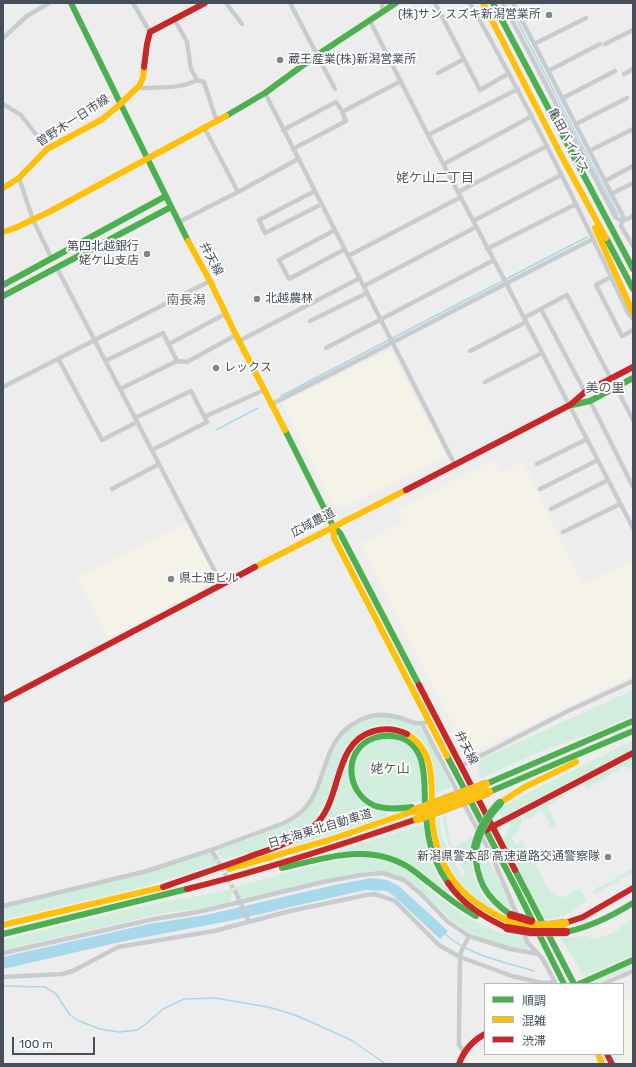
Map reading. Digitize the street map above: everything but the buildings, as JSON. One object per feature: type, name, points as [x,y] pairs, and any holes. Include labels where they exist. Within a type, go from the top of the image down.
[{"type":"main road","name":"弁天線","points":[[71,3],[237,338],[333,526],[340,533],[461,766],[564,983]]},
{"type":"main road","points":[[139,86],[143,78],[146,44],[150,32],[205,3]]},
{"type":"main road","points":[[3,232],[33,220],[206,129],[265,93],[317,55],[396,3]]},
{"type":"main road","name":"亀田バイパス","points":[[483,3],[633,289]]},
{"type":"main road","name":"亀田バイパス","points":[[493,3],[633,269]]},
{"type":"main road","name":"曽野木一日市線","points":[[3,188],[19,178],[47,149],[85,130],[101,120],[139,86]]},
{"type":"main road","points":[[582,194],[594,227],[633,313]]},
{"type":"main road","points":[[3,284],[52,259],[166,196]]},
{"type":"main road","points":[[3,296],[172,207]]},
{"type":"main road","points":[[625,253],[633,265]]},
{"type":"main road","name":"広域農道","points":[[3,700],[333,526],[570,405],[585,392],[633,367]]},
{"type":"main road","points":[[570,405],[590,401],[633,378]]},
{"type":"main road","name":"弁天線","points":[[333,526],[334,538],[425,722],[489,828],[573,983]]},
{"type":"main road","points":[[633,721],[486,786],[438,799],[414,812],[379,807],[365,800],[355,789],[351,775],[352,760],[359,748],[364,743],[377,737],[390,735],[404,739],[415,748],[421,759],[424,770],[428,838],[440,872],[451,888],[474,910],[491,921],[536,922],[578,930],[597,923],[633,903]]},
{"type":"main road","points":[[163,887],[286,843],[309,830],[325,813],[331,802],[345,758],[355,741],[378,729],[390,728],[410,735],[426,754],[431,776],[434,836],[439,853],[459,888],[474,903],[493,915],[531,932],[566,928],[582,917],[633,888]]},
{"type":"main road","points":[[509,921],[483,888],[476,868],[475,848],[481,827],[486,818],[500,803],[523,788],[633,732]]},
{"type":"main road","name":"日本海東北自動車道","points":[[3,934],[161,896],[286,862],[414,812],[633,732]]},
{"type":"main road","points":[[489,828],[633,752]]},
{"type":"main road","name":"日本海東北自動車道","points":[[3,925],[163,887],[285,854],[414,812]]},
{"type":"main road","points":[[161,896],[332,857],[353,854],[372,854],[388,857],[405,865],[458,906],[481,918],[509,921]]},
{"type":"main road","points":[[581,983],[633,960]]},
{"type":"main road","points":[[459,1064],[464,1052],[470,1044],[484,1035]]},
{"type":"main road","points":[[608,1055],[612,1064]]},
{"type":"street","points":[[3,38],[27,16],[49,3]]},
{"type":"street","points":[[133,3],[150,32]]},
{"type":"street","points":[[226,3],[242,24]]},
{"type":"street","points":[[290,3],[336,89]]},
{"type":"street","points":[[382,3],[383,12]]},
{"type":"street","points":[[435,3],[480,90],[509,73]]},
{"type":"street","points":[[470,3],[532,116],[628,313],[633,319]]},
{"type":"street","points":[[503,3],[616,218],[623,221],[633,216]]},
{"type":"street","points":[[512,3],[563,98],[623,216],[621,226],[633,246]]},
{"type":"street","points":[[534,44],[586,18]]},
{"type":"street","points":[[174,20],[187,42],[191,69],[197,80],[204,82],[217,122]]},
{"type":"street","points":[[370,21],[633,528]]},
{"type":"street","points":[[548,71],[633,30]]},
{"type":"street","points":[[438,73],[464,59]]},
{"type":"street","points":[[624,74],[633,69]]},
{"type":"street","points":[[563,98],[614,71]]},
{"type":"street","points":[[139,86],[142,88],[178,87],[190,84],[197,80]]},
{"type":"street","points":[[293,149],[346,121],[342,112],[401,81]]},
{"type":"street","points":[[428,135],[518,89]]},
{"type":"street","points":[[265,93],[455,465]]},
{"type":"street","points":[[576,124],[627,98]]},
{"type":"street","points":[[283,130],[336,102],[340,108]]},
{"type":"street","points":[[3,104],[21,115],[47,149]]},
{"type":"street","points":[[444,164],[532,116]]},
{"type":"street","points":[[206,129],[238,192]]},
{"type":"street","points":[[590,152],[633,129]]},
{"type":"street","points":[[458,192],[547,146]]},
{"type":"street","points":[[179,222],[298,159]]},
{"type":"street","points":[[605,181],[633,166]]},
{"type":"street","points":[[473,221],[561,175]]},
{"type":"street","points":[[19,178],[33,220],[52,259]]},
{"type":"street","points":[[611,194],[633,183]]},
{"type":"street","points":[[315,191],[258,220],[265,233],[322,204]]},
{"type":"street","points":[[348,256],[461,197]]},
{"type":"street","points":[[488,249],[576,204]]},
{"type":"street","points":[[364,286],[476,227]]},
{"type":"street","points":[[335,230],[279,260],[288,279],[345,249]]},
{"type":"street","points":[[272,404],[505,280],[593,239]]},
{"type":"street","points":[[326,348],[494,260]]},
{"type":"street","points":[[57,268],[222,585]]},
{"type":"street","points":[[611,277],[596,285],[622,336],[633,330]]},
{"type":"street","points":[[120,389],[177,361],[186,362],[360,278]]},
{"type":"street","points":[[3,388],[210,281]]},
{"type":"street","points":[[310,321],[367,293]]},
{"type":"street","points":[[470,351],[525,320],[541,309],[567,296],[611,379]]},
{"type":"street","points":[[541,309],[585,392]]},
{"type":"street","points":[[168,344],[225,314]]},
{"type":"street","points":[[105,361],[163,333],[177,361]]},
{"type":"street","points":[[485,382],[542,353]]},
{"type":"street","points":[[59,360],[102,440],[191,391],[207,422],[152,450]]},
{"type":"street","points":[[616,387],[633,420]]},
{"type":"street","points":[[204,417],[264,390]]},
{"type":"street","points":[[590,401],[633,487]]},
{"type":"street","points":[[537,464],[587,439]]},
{"type":"street","points":[[540,489],[598,460]]},
{"type":"street","points":[[112,489],[160,464]]},
{"type":"street","points":[[551,509],[608,480]]},
{"type":"street","points":[[562,532],[620,504]]},
{"type":"street","points":[[461,766],[568,711],[633,681]]},
{"type":"street","points":[[3,906],[147,871],[211,850],[284,823],[299,814],[306,807],[314,793],[327,758],[336,740],[352,724],[368,717],[381,715],[398,717],[414,723],[425,722],[467,810],[491,854],[514,906],[527,942],[542,958],[555,982],[542,983],[519,978],[460,955],[439,945],[395,901],[374,894],[306,908],[214,931],[118,947],[72,971],[62,974],[3,977]]},
{"type":"street","points":[[211,850],[215,856]]},
{"type":"street","points":[[3,953],[154,919],[241,903],[324,882],[360,875],[383,873],[404,880],[421,894],[448,922],[468,937],[510,949],[538,954]]},
{"type":"street","points":[[237,896],[249,922]]},
{"type":"street","points":[[464,1052],[459,1045],[460,955],[468,937]]},
{"type":"street","points":[[605,983],[633,971]]},
{"type":"shaded area","points":[[390,350],[447,457],[346,507],[333,505],[282,403]]},
{"type":"shaded area","points":[[493,460],[500,473],[522,461],[583,585],[633,561],[633,675],[469,755],[359,544],[403,521],[397,509]]},
{"type":"shaded area","points":[[186,522],[217,581],[108,638],[77,578]]},
{"type":"shaded area","points":[[633,998],[633,1064],[624,1064],[620,1055],[624,1055],[624,1002]]},
{"type":"shaded area","points":[[484,1047],[484,1055],[592,1055],[597,1064],[468,1064]]},
{"type":"green space","points":[[633,690],[633,715],[595,733],[544,750],[481,778],[478,766],[480,760]]},
{"type":"green space","points":[[367,717],[405,720],[421,729],[431,744],[451,787],[436,793],[432,757],[424,742],[417,735],[409,730],[394,725],[387,724],[373,726],[360,733],[345,747],[322,809],[305,829],[271,845],[223,859],[218,853],[220,849],[250,839],[278,827],[282,827],[298,818],[302,812],[306,811],[313,798],[316,797],[337,741],[344,733]]},
{"type":"green space","points":[[378,739],[397,740],[406,743],[412,749],[416,756],[421,774],[421,800],[401,805],[390,806],[379,804],[371,800],[359,786],[355,778],[354,769],[356,760],[360,752],[367,745]]},
{"type":"green space","points":[[633,740],[633,750],[502,817],[498,811],[500,808],[517,799]]},
{"type":"green space","points":[[633,757],[633,770],[632,768],[628,770],[625,766],[587,789],[584,784],[547,806],[556,824],[554,826],[549,826],[549,823],[542,810],[535,814],[534,818],[527,819],[521,815]]},
{"type":"green space","points":[[345,769],[348,770],[351,786],[358,798],[370,807],[386,812],[388,816],[287,848],[310,834],[320,825],[334,803]]},
{"type":"green space","points":[[517,815],[521,816],[522,820],[518,832],[512,837],[516,845],[522,840],[525,843],[524,853],[532,858],[550,892],[564,897],[580,889],[587,901],[568,914],[557,918],[545,919],[506,847],[503,841],[513,819]]},
{"type":"green space","points":[[446,816],[451,844],[453,847],[473,837],[471,862],[477,886],[486,900],[505,917],[486,906],[472,894],[456,876],[444,854],[438,831],[437,819],[440,818],[443,839],[449,853],[461,872],[460,879],[464,876],[464,871],[447,840],[442,817]]},
{"type":"green space","points":[[423,824],[431,860],[440,880],[452,895],[451,898],[423,873],[402,859],[334,853]]},
{"type":"green space","points":[[480,844],[516,913],[499,901],[486,884],[479,865]]},
{"type":"green space","points":[[207,853],[220,857],[223,861],[196,871],[141,887],[3,920],[3,908]]},
{"type":"green space","points":[[356,857],[374,857],[406,869],[439,898],[470,919],[497,932],[521,937],[528,947],[526,950],[521,950],[496,943],[465,930],[454,922],[415,886],[396,875],[384,872],[355,873],[247,898],[241,898],[235,887],[319,864]]},
{"type":"green space","points":[[633,868],[633,873],[594,894],[593,891],[599,886],[601,887]]},
{"type":"green space","points":[[232,889],[231,901],[200,909],[164,913],[3,950],[3,940],[156,903]]},
{"type":"green space","points":[[633,916],[633,955],[585,976],[582,974],[560,938],[589,936],[592,939],[613,933],[626,924]]},
{"type":"green space","points":[[633,963],[633,967],[597,983],[589,983]]},
{"type":"water","points":[[371,878],[387,880],[399,886],[448,931],[440,939],[387,891],[365,890],[234,920],[120,942],[3,969],[3,957],[149,924],[206,915]]},
{"type":"waterway","points":[[508,3],[618,215]]},
{"type":"waterway","points":[[281,396],[587,237]]},
{"type":"waterway","points":[[216,430],[258,408]]},
{"type":"waterway","points":[[444,933],[453,941],[475,952],[499,961],[534,971]]},
{"type":"waterway","points":[[3,986],[45,987],[56,994],[70,1015],[79,1021],[100,1029],[119,1032],[137,1030],[163,1009],[184,999],[215,998],[272,1008],[295,1015],[351,1040],[386,1064]]},
{"type":"tunnel","points":[[215,856],[237,895]]},
{"type":"traffic: fast","points":[[71,3],[188,241]]},
{"type":"traffic: fast","points":[[226,116],[265,93],[317,55],[396,3]]},
{"type":"traffic: fast","points":[[493,3],[633,269]]},
{"type":"traffic: fast","points":[[3,285],[166,196]]},
{"type":"traffic: fast","points":[[3,296],[171,207]]},
{"type":"traffic: fast","points":[[606,238],[633,289]]},
{"type":"traffic: fast","points":[[572,405],[590,401],[633,378]]},
{"type":"traffic: fast","points":[[285,430],[333,526],[340,533],[419,685]]},
{"type":"traffic: fast","points":[[486,784],[633,721]]},
{"type":"traffic: fast","points":[[489,792],[633,731]]},
{"type":"traffic: fast","points":[[412,807],[392,809],[378,807],[364,799],[357,790],[353,781],[351,770],[357,751],[364,743],[374,738],[391,736],[401,738],[410,743],[416,749],[423,767],[425,806],[430,845],[436,862],[448,883]]},
{"type":"traffic: fast","points":[[447,756],[564,983]]},
{"type":"traffic: fast","points":[[475,848],[484,824],[500,803]]},
{"type":"traffic: fast","points":[[475,848],[477,869],[484,887],[488,894],[511,915]]},
{"type":"traffic: fast","points":[[282,868],[350,854],[382,856],[398,862],[414,871],[452,901],[476,916]]},
{"type":"traffic: fast","points":[[515,870],[573,983]]},
{"type":"traffic: fast","points":[[3,934],[187,889]]},
{"type":"traffic: fast","points":[[566,932],[601,920],[633,903]]},
{"type":"traffic: fast","points":[[581,983],[633,960]]},
{"type":"traffic: slow","points":[[483,3],[561,155],[606,238]]},
{"type":"traffic: slow","points":[[3,188],[19,178],[47,149],[101,120],[117,107],[139,86],[143,78],[144,67]]},
{"type":"traffic: slow","points":[[3,232],[49,212],[226,116]]},
{"type":"traffic: slow","points":[[595,228],[633,313]]},
{"type":"traffic: slow","points":[[188,241],[210,281],[285,430]]},
{"type":"traffic: slow","points":[[255,567],[406,490]]},
{"type":"traffic: slow","points":[[333,526],[334,538],[447,756]]},
{"type":"traffic: slow","points":[[407,734],[417,742],[429,763],[432,787],[433,826],[436,843],[448,872],[467,895],[479,905],[509,921]]},
{"type":"traffic: slow","points":[[500,803],[523,788],[576,762]]},
{"type":"traffic: slow","points":[[414,811],[486,784]]},
{"type":"traffic: slow","points":[[417,819],[489,792]]},
{"type":"traffic: slow","points":[[229,869],[329,840],[414,811]]},
{"type":"traffic: slow","points":[[3,925],[168,886]]},
{"type":"traffic: slow","points":[[509,921],[537,925],[565,923]]},
{"type":"traffic: slow","points":[[598,1055],[602,1064]]},
{"type":"traffic: jam","points":[[144,67],[150,32],[205,3]]},
{"type":"traffic: jam","points":[[406,490],[570,405],[585,392],[633,367]]},
{"type":"traffic: jam","points":[[3,700],[255,567]]},
{"type":"traffic: jam","points":[[419,685],[515,870]]},
{"type":"traffic: jam","points":[[163,887],[285,844],[303,834],[319,821],[326,810],[332,797],[345,757],[352,746],[361,737],[378,730],[399,731],[407,734]]},
{"type":"traffic: jam","points":[[486,830],[633,753]]},
{"type":"traffic: jam","points":[[187,889],[303,857],[417,819]]},
{"type":"traffic: jam","points":[[448,883],[460,898],[474,910],[507,928]]},
{"type":"traffic: jam","points":[[565,923],[583,917],[633,888]]},
{"type":"traffic: jam","points":[[511,915],[531,921]]},
{"type":"traffic: jam","points":[[507,928],[531,932],[566,932]]},
{"type":"traffic: jam","points":[[459,1064],[463,1054],[469,1046],[484,1035]]},
{"type":"traffic: jam","points":[[608,1055],[612,1064]]},
{"type":"place","name":"(株)サン スズキ新潟営業所","points":[[549,15]]},
{"type":"place","name":"蔵王産業(株)新潟営業所","points":[[280,60]]},
{"type":"place","name":"第四北越銀行 姥ケ山支店","points":[[147,254]]},
{"type":"place","name":"北越農林","points":[[257,299]]},
{"type":"place","name":"レックス","points":[[216,368]]},
{"type":"place","name":"県土連ビル","points":[[171,579]]},
{"type":"place","name":"新潟県警本部 高速道路交通警察隊","points":[[608,857]]},
{"type":"district","name":"姥ケ山二丁目","points":[[435,178]]},
{"type":"district","name":"南長潟","points":[[186,300]]},
{"type":"district","name":"美の里","points":[[605,388]]},
{"type":"district","name":"姥ケ山","points":[[390,769]]}]
